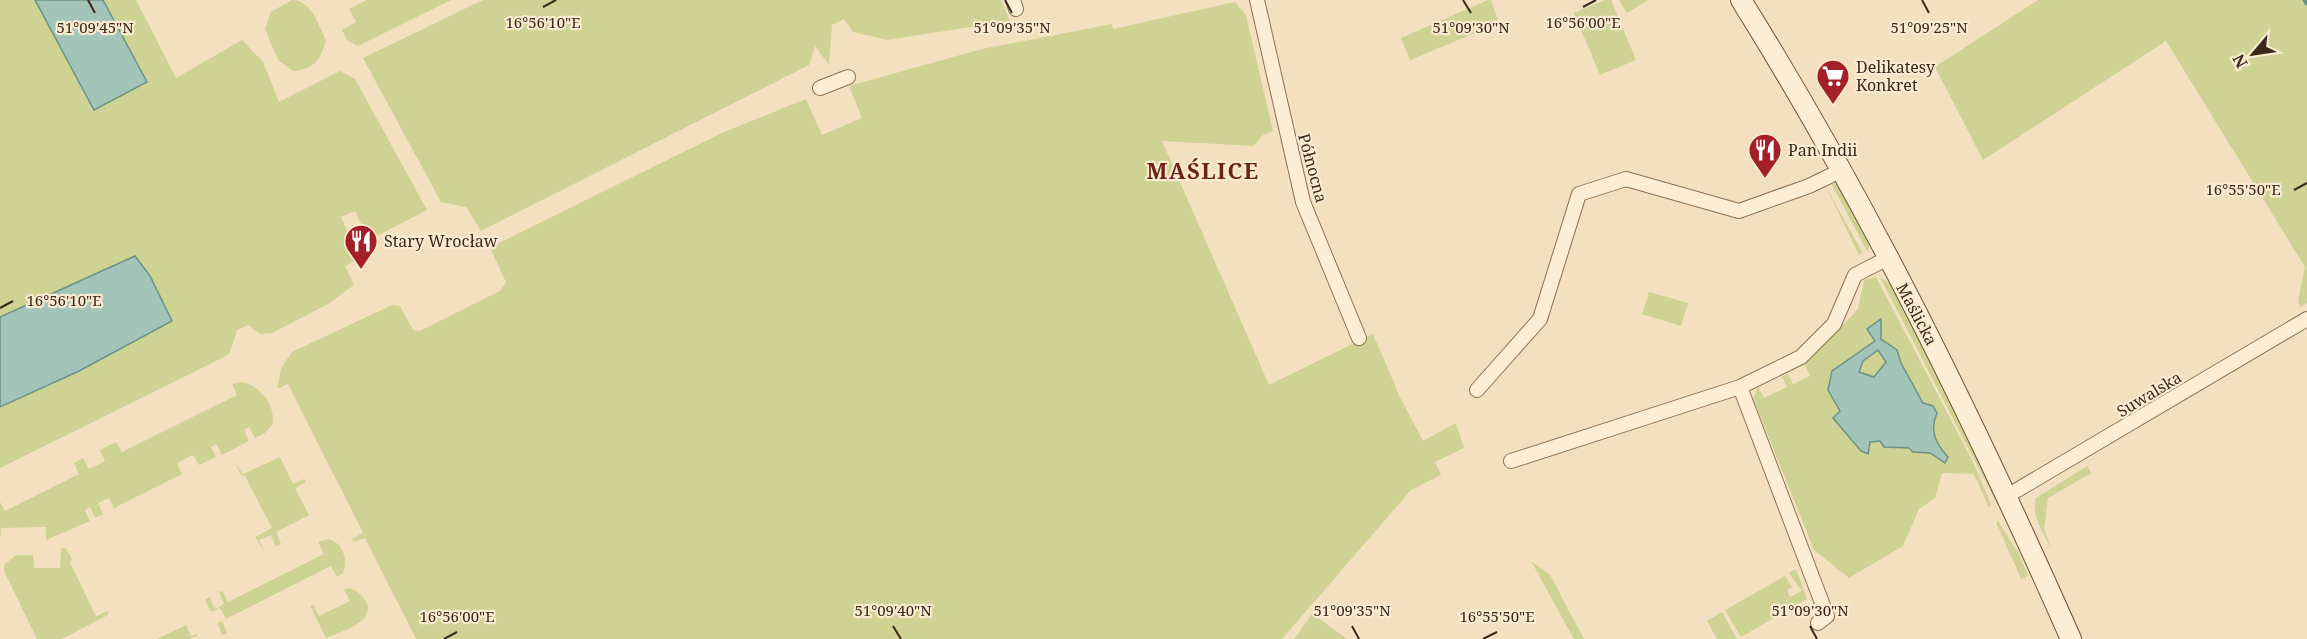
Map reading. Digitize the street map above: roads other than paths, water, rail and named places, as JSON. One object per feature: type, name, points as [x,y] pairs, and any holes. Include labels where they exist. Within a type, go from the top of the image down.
[{"type":"street","name":"Północna","points":[[1257,0],[1303,202],[1359,338]]},
{"type":"street","name":"Maślicka","points":[[1741,0],[1795,88],[1970,415],[2071,639]]},
{"type":"street","points":[[820,88],[848,78]]},
{"type":"street","points":[[1477,390],[1540,319],[1579,194],[1626,179],[1739,212],[1809,186],[1840,171]]},
{"type":"street","points":[[1511,461],[1740,387],[1801,357],[1834,324],[1855,275],[1887,258]]},
{"type":"street","name":"Suwalska","points":[[2007,496],[2307,319]]},
{"type":"street","points":[[1740,387],[1827,616],[1818,623]]},
{"type":"water","points":[[35,0],[103,0],[147,82],[94,110]]},
{"type":"water","points":[[135,256],[150,276],[172,321],[79,371],[0,407],[0,317]]},
{"type":"water","points":[[1881,319],[1881,339],[1897,350],[1901,363],[1923,403],[1933,406],[1937,413],[1934,426],[1935,437],[1948,457],[1945,463],[1930,453],[1913,452],[1909,448],[1884,447],[1880,441],[1870,442],[1868,454],[1861,451],[1833,418],[1840,411],[1828,390],[1832,371],[1875,341],[1867,329]],"holes":[[[1878,350],[1886,362],[1874,377],[1859,372],[1863,361]]]},
{"type":"place","name":"Delikatesy Konkret","points":[[1833,105]]},
{"type":"place","name":"Pan Indii","points":[[1765,179]]},
{"type":"place","name":"Stary Wrocław","points":[[361,270]]},
{"type":"district","name":"MAŚLICE","points":[[1203,171]]}]
